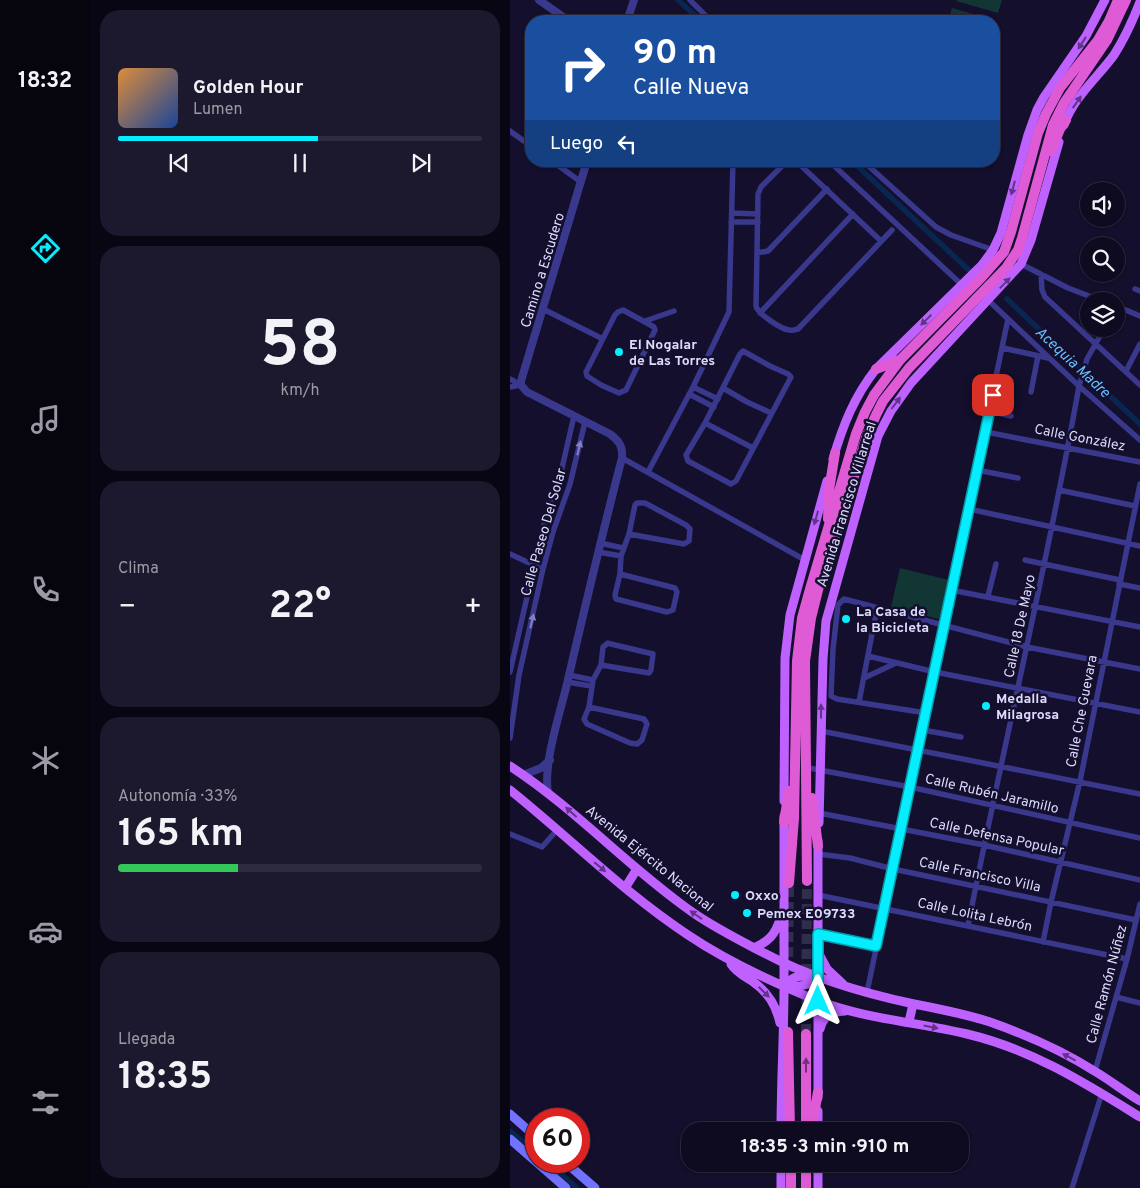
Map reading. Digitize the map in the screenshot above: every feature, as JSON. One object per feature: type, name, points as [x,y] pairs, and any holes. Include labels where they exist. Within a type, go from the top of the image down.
[{"type":"highway","name":"Avenida Francisco Villarreal","points":[[789,883],[789,820],[795,738],[797,661],[802,618],[856,434],[865,412],[884,380],[900,360],[1004,252],[1038,133],[1046,114],[1060,88],[1098,40],[1118,0]]},
{"type":"highway","name":"Avenida Francisco Villarreal","points":[[807,881],[805,661],[811,618],[818,590],[866,438],[883,401],[909,368],[1013,259],[1022,238],[1056,120],[1073,90],[1098,55],[1126,0]]},
{"type":"highway","points":[[1031,203],[1060,130],[1066,120]]},
{"type":"highway","points":[[876,369],[900,360]]},
{"type":"highway","points":[[828,528],[827,504],[835,453]]},
{"type":"highway","points":[[805,724],[813,818],[818,850]]},
{"type":"highway","name":"Avenida Francisco Villarreal","points":[[785,1034],[790,1122]]},
{"type":"highway","points":[[806,1034],[806,1122]]},
{"type":"highway","points":[[781,1068],[789,1122]]},
{"type":"highway","points":[[813,1122],[818,1092]]},
{"type":"highway","points":[[791,1172],[792,1188]]},
{"type":"highway","points":[[806,1172],[806,1188]]},
{"type":"main road","name":"Avenida Francisco Villarreal","points":[[781,1122],[781,1068],[785,1034],[783,842],[789,820],[785,658],[790,615],[842,427],[855,401],[876,369],[982,265],[993,250],[1001,233],[1025,143],[1037,110],[1086,36],[1105,0]]},
{"type":"main road","name":"Avenida Francisco Villarreal","points":[[818,1122],[818,850],[823,659],[826,621],[878,436],[890,411],[911,383],[1021,264],[1031,240],[1066,120],[1080,98],[1114,55],[1126,35],[1140,2]]},
{"type":"main road","name":"Avenida Ejército Nacional","points":[[510,766],[548,793],[637,869],[702,919],[754,948],[818,979],[913,1004],[962,1013],[1023,1034],[1095,1071],[1140,1101]]},
{"type":"main road","points":[[510,790],[625,888],[688,935],[728,960],[784,987],[849,1011],[968,1034],[1016,1049],[1056,1066],[1140,1117]]},
{"type":"main road","points":[[789,820],[802,820],[806,823],[818,850]]},
{"type":"main road","points":[[625,888],[637,869]]},
{"type":"main road","points":[[754,948],[766,942],[773,935],[783,906]]},
{"type":"main road","points":[[818,954],[827,969],[846,986]]},
{"type":"main road","points":[[728,960],[739,973],[767,994],[776,1007],[785,1034]]},
{"type":"main road","points":[[784,987],[805,985],[818,979]]},
{"type":"main road","points":[[909,1022],[913,1004]]},
{"type":"main road","points":[[818,1037],[821,1023],[828,1015],[837,1011],[849,1011]]},
{"type":"main road","points":[[510,1114],[525,1127]]},
{"type":"main road","points":[[510,1138],[566,1188]]},
{"type":"main road","points":[[782,1172],[782,1188]]},
{"type":"main road","points":[[818,1172],[818,1188]]},
{"type":"main road","points":[[578,1173],[595,1188]]},
{"type":"street","points":[[539,0],[560,15]]},
{"type":"street","points":[[630,15],[634,0]]},
{"type":"street","points":[[690,0],[705,15]]},
{"type":"street","points":[[510,131],[525,142]]},
{"type":"street","points":[[560,167],[581,182]]},
{"type":"street","name":"Camino a Escudero","points":[[516,386],[521,377],[543,310],[585,167]]},
{"type":"street","points":[[648,472],[693,387],[729,312],[733,167]]},
{"type":"street","points":[[781,167],[759,190],[756,306],[760,313],[787,330],[798,329],[892,230]]},
{"type":"street","points":[[802,167],[881,241]]},
{"type":"street","points":[[835,167],[962,285]]},
{"type":"street","points":[[870,167],[936,227],[951,235],[993,250]]},
{"type":"street","points":[[757,253],[768,251],[827,190]]},
{"type":"street","points":[[732,213],[758,214]]},
{"type":"street","points":[[760,313],[853,214]]},
{"type":"street","points":[[731,222],[758,222]]},
{"type":"street","points":[[1021,264],[1080,293]]},
{"type":"street","points":[[1041,274],[1042,290],[1045,297],[1140,385]]},
{"type":"street","points":[[988,300],[1079,386],[1140,440]]},
{"type":"street","points":[[543,310],[603,339]]},
{"type":"street","points":[[621,310],[645,321],[654,327],[655,330],[634,377],[626,390],[617,392],[606,388],[587,376],[588,369],[603,339],[616,315],[621,310]]},
{"type":"street","points":[[1125,310],[1140,316]]},
{"type":"street","points":[[645,321],[674,311]]},
{"type":"street","points":[[868,992],[876,946],[978,470],[1008,320]]},
{"type":"street","name":"Calle 18 De Mayo","points":[[968,926],[1037,606],[1079,386],[1090,352],[1100,337]]},
{"type":"street","points":[[1126,372],[1140,344]]},
{"type":"street","points":[[1003,348],[1050,358]]},
{"type":"street","points":[[746,352],[791,377],[734,484],[728,484],[686,458],[723,388],[740,354],[746,352]]},
{"type":"street","points":[[1031,392],[1038,356]]},
{"type":"street","points":[[510,379],[514,381],[516,386],[610,434],[619,441],[622,449],[622,458],[600,543],[550,760],[547,778],[548,793]]},
{"type":"street","points":[[693,387],[718,399]]},
{"type":"street","points":[[723,388],[771,413]]},
{"type":"street","points":[[689,394],[714,406]]},
{"type":"street","points":[[990,411],[1011,416]]},
{"type":"street","name":"Calle Paseo Del Solar","points":[[510,672],[542,530],[562,468],[574,416]]},
{"type":"street","name":"Calle Paseo Del Solar","points":[[510,738],[519,675],[543,569],[573,472],[585,422]]},
{"type":"street","points":[[705,423],[752,448]]},
{"type":"street","name":"Calle González","points":[[986,432],[1140,462]]},
{"type":"street","points":[[622,458],[804,560]]},
{"type":"street","points":[[562,468],[573,472]]},
{"type":"street","points":[[978,470],[1018,478]]},
{"type":"street","name":"Calle Che Guevara","points":[[1043,942],[1080,781],[1140,484]]},
{"type":"street","points":[[1059,490],[1135,506]]},
{"type":"street","points":[[620,574],[675,588],[677,592],[673,610],[667,612],[616,599],[614,595],[620,574],[621,556],[629,534],[635,505],[640,502],[686,525],[691,532],[688,541],[684,544],[629,534]]},
{"type":"street","points":[[969,509],[1140,546]]},
{"type":"street","points":[[1132,520],[1140,521]]},
{"type":"street","points":[[600,543],[623,548]]},
{"type":"street","points":[[598,552],[621,556]]},
{"type":"street","points":[[510,554],[543,569]]},
{"type":"street","points":[[1025,560],[1140,588]]},
{"type":"street","points":[[988,596],[996,564]]},
{"type":"street","points":[[951,590],[1140,627]]},
{"type":"street","points":[[926,713],[834,698],[830,693],[838,605],[844,599],[1027,648],[1140,669]]},
{"type":"street","points":[[859,702],[877,608]]},
{"type":"street","points":[[510,636],[527,642]]},
{"type":"street","points":[[590,707],[644,719],[647,724],[642,740],[637,744],[630,743],[587,724],[584,719],[590,707],[592,683],[601,665],[603,647],[608,644],[654,655],[649,673],[601,665]]},
{"type":"street","points":[[868,656],[935,672],[1140,712]]},
{"type":"street","points":[[864,678],[896,663]]},
{"type":"street","points":[[568,678],[592,683]]},
{"type":"street","points":[[923,730],[961,737]]},
{"type":"street","points":[[821,731],[1140,794]]},
{"type":"street","points":[[523,775],[541,768],[550,760]]},
{"type":"street","name":"Calle Rubén Jaramillo","points":[[809,768],[910,787],[1140,838]]},
{"type":"street","name":"Calle Defensa Popular","points":[[819,813],[1140,880]]},
{"type":"street","points":[[510,834],[542,847],[557,830]]},
{"type":"street","name":"Calle Francisco Villa","points":[[818,850],[893,869],[1136,920]]},
{"type":"street","name":"Calle Lolita Lebrón","points":[[818,895],[1127,958]]},
{"type":"street","name":"Calle Ramón Núñez","points":[[1095,1071],[1140,904]]},
{"type":"street","points":[[818,934],[876,946]]},
{"type":"street","points":[[1116,997],[1140,1003]]},
{"type":"street","points":[[1072,1188],[1102,1093]]},
{"type":"green space","points":[[957,0],[1002,0],[998,13]]},
{"type":"green space","points":[[952,8],[976,15],[950,15]]},
{"type":"green space","points":[[900,568],[949,580],[939,619],[891,607]]},
{"type":"waterway","name":"Acequia Madre","points":[[678,0],[694,15]]},
{"type":"waterway","name":"Acequia Madre","points":[[858,167],[972,273]]},
{"type":"waterway","name":"Acequia Madre","points":[[1007,299],[1140,424]]},
{"type":"waterway","points":[[510,1131],[525,1144]]},
{"type":"waterway","points":[[560,1173],[577,1188]]},
{"type":"tunnel","points":[[806,1034],[807,881]]},
{"type":"tunnel","points":[[788,972],[789,883]]},
{"type":"place","name":"El Nogalar de Las Torres","points":[[619,352]]},
{"type":"place","name":"La Casa de la Bicicleta","points":[[846,619]]},
{"type":"place","name":"Medalla Milagrosa","points":[[986,706]]},
{"type":"place","name":"Oxxo","points":[[735,895]]},
{"type":"place","name":"Pemex E09733","points":[[747,913]]},
{"type":"route","points":[[818,1001],[818,934],[876,946],[993,395]]}]
